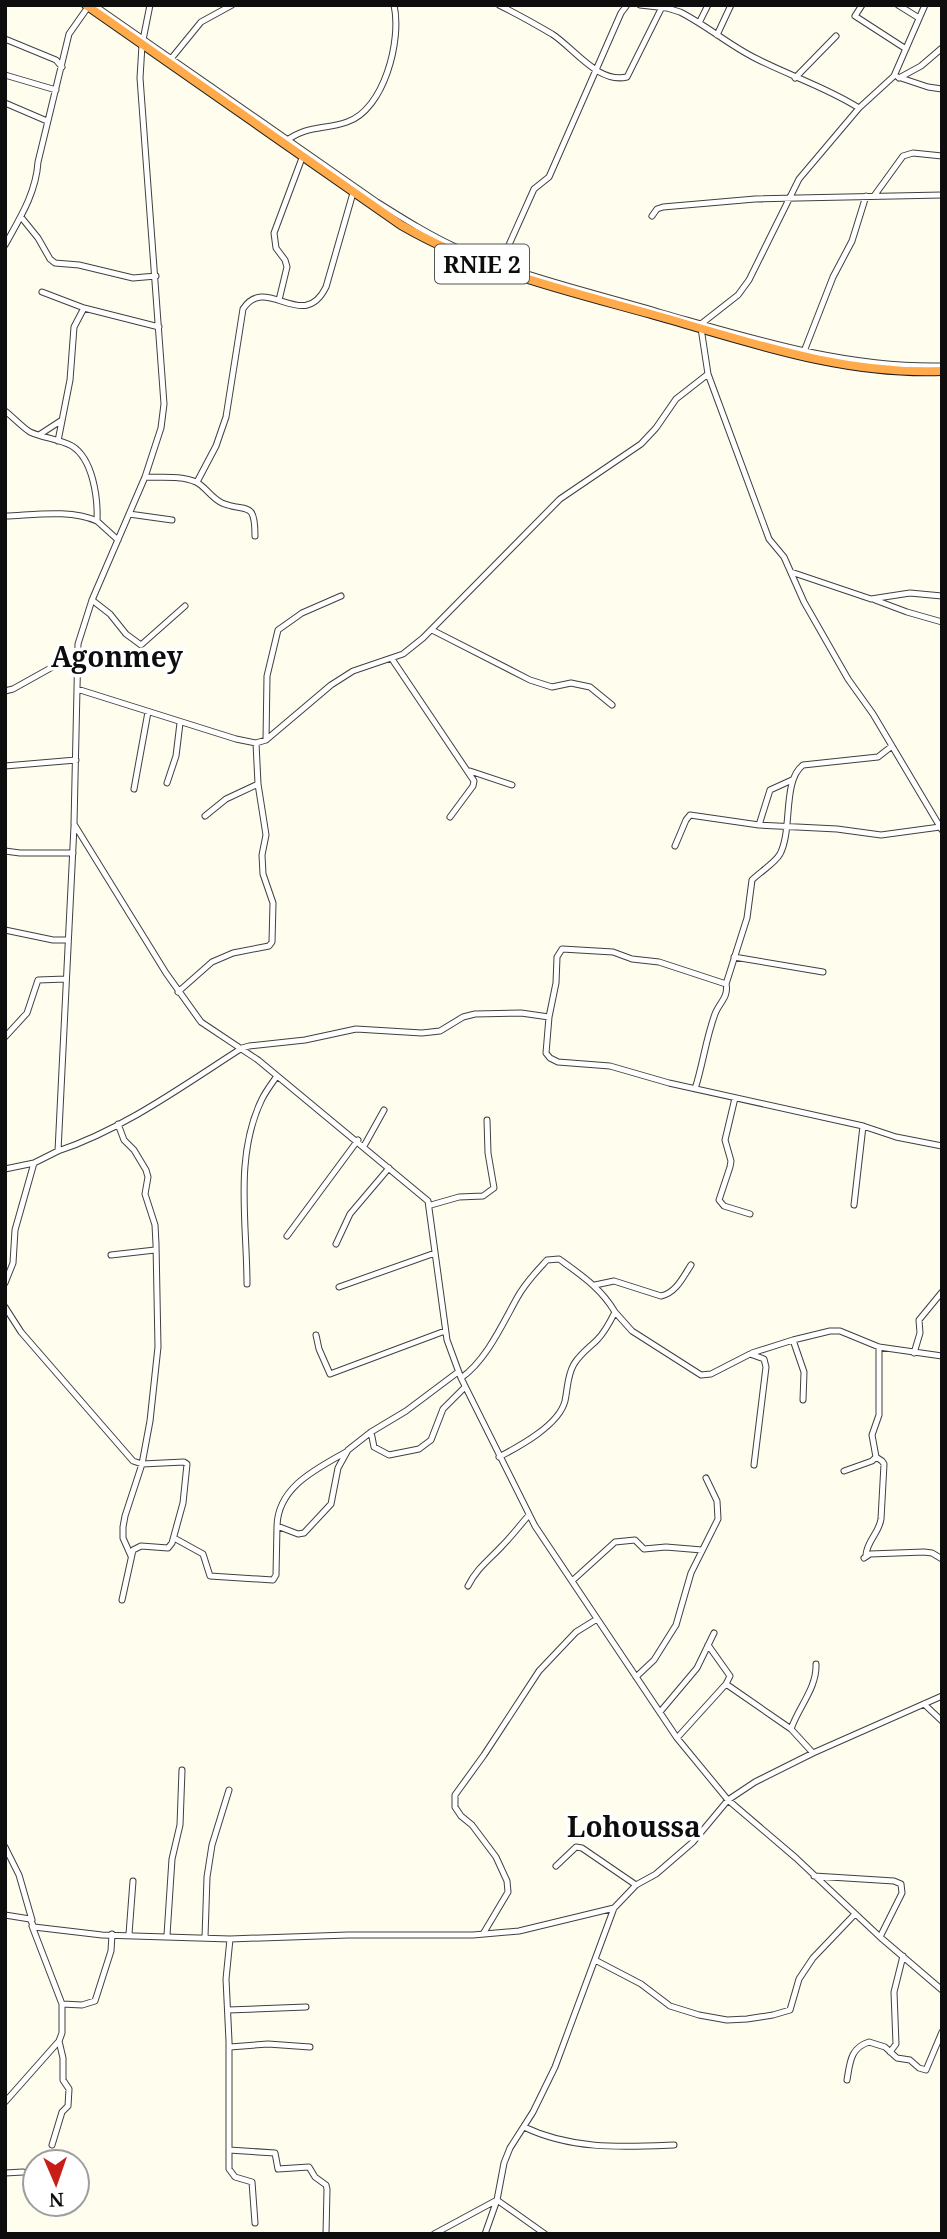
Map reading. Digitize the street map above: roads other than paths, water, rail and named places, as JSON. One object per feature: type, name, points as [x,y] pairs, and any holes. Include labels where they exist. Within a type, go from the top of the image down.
[{"type":"highway","name":"RNIE 2","points":[[89,6],[284,142],[352,193],[422,237],[499,267],[803,354],[874,369],[942,371]]},
{"type":"street","points":[[58,1151],[73,853],[78,644],[92,600],[145,477],[161,428],[164,404],[139,78],[142,42],[150,5]]},
{"type":"street","points":[[170,61],[201,22],[232,5]]},
{"type":"street","points":[[394,5],[398,23],[388,69],[367,108],[359,117],[304,130],[284,142],[415,226],[499,267],[534,189],[549,177],[621,13],[627,5]]},
{"type":"street","points":[[499,5],[516,8],[596,70],[619,78],[626,77],[662,7]]},
{"type":"street","points":[[640,5],[673,9],[753,57],[795,78],[833,91],[859,108]]},
{"type":"street","points":[[699,23],[708,5]]},
{"type":"street","points":[[716,35],[731,5]]},
{"type":"street","points":[[862,5],[855,16],[906,49]]},
{"type":"street","points":[[898,5],[919,18]]},
{"type":"street","points":[[897,77],[925,5]]},
{"type":"street","points":[[5,245],[21,217],[37,179],[47,121],[69,34],[89,6]]},
{"type":"street","points":[[795,78],[836,36]]},
{"type":"street","points":[[5,38],[56,60],[62,67]]},
{"type":"street","points":[[676,846],[690,815],[758,825],[881,835],[941,829],[873,714],[848,679],[804,601],[784,557],[769,539],[708,374],[701,326],[738,295],[749,280],[799,179],[859,108],[897,77],[921,66],[942,48]]},
{"type":"street","points":[[5,75],[56,90]]},
{"type":"street","points":[[897,77],[942,89]]},
{"type":"street","points":[[5,103],[47,121]]},
{"type":"street","points":[[942,156],[921,153],[904,156],[870,196],[803,354],[890,365],[942,366]]},
{"type":"street","points":[[279,300],[287,267],[275,248],[274,233],[302,158]]},
{"type":"street","points":[[197,482],[216,446],[226,417],[243,309],[248,300],[260,296],[300,306],[313,304],[321,298],[352,193]]},
{"type":"street","points":[[652,216],[657,209],[663,207],[788,198],[942,195]]},
{"type":"street","points":[[21,217],[38,238],[50,260],[55,263],[79,265],[133,278],[156,276]]},
{"type":"street","points":[[42,292],[84,308],[159,327]]},
{"type":"street","points":[[58,441],[70,380],[74,327],[84,308]]},
{"type":"street","points":[[77,689],[180,723],[256,743],[266,740],[331,685],[353,671],[402,654],[432,631],[560,499],[641,444],[676,399],[708,374]]},
{"type":"street","points":[[5,411],[29,431],[73,447],[86,462],[91,477],[97,521]]},
{"type":"street","points":[[39,435],[62,419]]},
{"type":"street","points":[[145,477],[197,482],[220,503],[244,507],[255,517],[255,536]]},
{"type":"street","points":[[5,516],[53,514],[87,517],[97,521],[118,540]]},
{"type":"street","points":[[129,514],[172,520]]},
{"type":"street","points":[[791,572],[942,622]]},
{"type":"street","points":[[871,598],[910,593],[942,596]]},
{"type":"street","points":[[266,740],[267,676],[278,630],[302,613],[341,596]]},
{"type":"street","points":[[92,600],[110,614],[126,635],[141,645],[185,606]]},
{"type":"street","points":[[432,631],[530,680],[552,687],[571,683],[590,687],[612,705]]},
{"type":"street","points":[[391,659],[470,771],[474,781],[450,817]]},
{"type":"street","points":[[5,691],[65,660],[78,662]]},
{"type":"street","points":[[134,789],[148,712]]},
{"type":"street","points":[[167,783],[176,756],[180,723]]},
{"type":"street","points":[[178,992],[212,962],[241,950],[265,947],[272,942],[273,903],[264,874],[262,855],[266,835],[258,784],[256,743]]},
{"type":"street","points":[[695,1089],[714,1016],[727,990],[726,984],[747,918],[752,880],[780,856],[789,827],[795,771],[803,765],[877,757],[892,746]]},
{"type":"street","points":[[5,766],[76,760]]},
{"type":"street","points":[[470,771],[512,785]]},
{"type":"street","points":[[758,825],[770,790],[792,780]]},
{"type":"street","points":[[205,816],[226,799],[258,784]]},
{"type":"street","points":[[74,824],[178,992],[201,1022],[242,1048],[358,1140],[422,1193],[431,1205],[445,1331],[460,1375],[529,1515],[677,1738],[728,1800],[942,1990]]},
{"type":"street","points":[[5,851],[73,853]]},
{"type":"street","points":[[5,930],[53,940],[68,940]]},
{"type":"street","points":[[726,984],[659,962],[632,959],[613,952],[562,948],[557,957],[555,996],[549,1017],[546,1053],[550,1058],[576,1064],[610,1066],[695,1089],[942,1146]]},
{"type":"street","points":[[734,957],[823,972]]},
{"type":"street","points":[[5,1037],[27,1013],[38,980],[66,979]]},
{"type":"street","points":[[5,1169],[34,1163],[118,1124],[242,1048],[330,1036],[356,1029],[422,1033],[440,1031],[463,1017],[475,1014],[521,1013],[549,1017]]},
{"type":"street","points":[[247,1283],[244,1196],[247,1149],[262,1099],[277,1076]]},
{"type":"street","points":[[735,1098],[725,1140],[731,1161],[719,1200],[724,1206],[750,1214]]},
{"type":"street","points":[[364,1146],[384,1110]]},
{"type":"street","points":[[431,1205],[459,1197],[483,1196],[494,1188],[488,1153],[487,1120]]},
{"type":"street","points":[[118,1124],[124,1140],[134,1150],[146,1170],[148,1177],[145,1194],[155,1225],[158,1347],[150,1421],[142,1464],[123,1527],[123,1538],[131,1556]]},
{"type":"street","points":[[854,1205],[863,1126]]},
{"type":"street","points":[[287,1236],[358,1140]]},
{"type":"street","points":[[5,1283],[13,1263],[15,1230],[34,1163]]},
{"type":"street","points":[[336,1244],[350,1214],[390,1168]]},
{"type":"street","points":[[111,1255],[155,1250]]},
{"type":"street","points":[[339,1287],[435,1253]]},
{"type":"street","points":[[174,1538],[203,1554],[210,1576],[273,1580],[276,1575],[278,1512],[295,1486],[314,1470],[479,1362],[505,1324],[527,1282],[547,1260],[559,1259],[595,1285],[632,1331],[701,1375],[711,1374],[764,1348],[830,1331],[840,1331],[879,1347],[942,1356]]},
{"type":"street","points":[[595,1285],[614,1281],[661,1296],[666,1295],[671,1293],[691,1265]]},
{"type":"street","points":[[914,1353],[920,1333],[919,1320],[942,1292]]},
{"type":"street","points":[[5,1307],[21,1332],[132,1461],[142,1464],[187,1464],[183,1503],[174,1538],[168,1548],[137,1546],[131,1556],[122,1600]]},
{"type":"street","points":[[499,1457],[538,1433],[556,1416],[564,1404],[572,1367],[580,1354],[604,1332],[615,1312]]},
{"type":"street","points":[[316,1335],[330,1374],[445,1331]]},
{"type":"street","points":[[793,1340],[804,1371],[803,1400]]},
{"type":"street","points":[[879,1347],[879,1415],[872,1435],[876,1457],[884,1464],[881,1524],[868,1545],[865,1557],[923,1552],[932,1553],[942,1559]]},
{"type":"street","points":[[754,1465],[766,1367],[764,1348]]},
{"type":"street","points":[[750,1354],[764,1359]]},
{"type":"street","points":[[371,1432],[374,1447],[389,1455],[419,1449],[431,1440],[443,1409],[466,1387]]},
{"type":"street","points":[[277,1525],[298,1534],[304,1533],[331,1504],[338,1468],[348,1450]]},
{"type":"street","points":[[844,1471],[876,1457]]},
{"type":"street","points":[[636,1677],[654,1660],[676,1625],[691,1573],[713,1532],[719,1513],[718,1501],[706,1478]]},
{"type":"street","points":[[468,1586],[486,1560],[501,1548],[529,1515]]},
{"type":"street","points":[[572,1581],[618,1541],[635,1540],[644,1549],[666,1547],[702,1550]]},
{"type":"street","points":[[482,1935],[508,1892],[508,1886],[496,1857],[456,1807],[455,1795],[539,1671],[576,1632],[597,1619]]},
{"type":"street","points":[[660,1712],[697,1668],[714,1633]]},
{"type":"street","points":[[677,1738],[726,1684],[730,1676],[708,1645]]},
{"type":"street","points":[[791,1729],[798,1710],[813,1686],[816,1664]]},
{"type":"street","points":[[726,1684],[791,1729],[813,1753]]},
{"type":"street","points":[[485,2234],[497,2200],[504,2163],[555,2067],[614,1908],[636,1885],[656,1874],[693,1843],[728,1800],[755,1782],[813,1753],[942,1696]]},
{"type":"street","points":[[924,1704],[942,1721]]},
{"type":"street","points":[[167,1935],[173,1859],[180,1825],[182,1770]]},
{"type":"street","points":[[205,1937],[207,1877],[212,1845],[229,1790]]},
{"type":"street","points":[[5,1847],[19,1875],[34,1927]]},
{"type":"street","points":[[556,1866],[568,1852],[576,1847],[582,1848],[636,1885]]},
{"type":"street","points":[[814,1876],[894,1881],[901,1884],[902,1893],[880,1937]]},
{"type":"street","points":[[129,1934],[133,1881]]},
{"type":"street","points":[[34,1927],[102,1935],[230,1939],[348,1935],[482,1935],[519,1931],[614,1908]]},
{"type":"street","points":[[595,1960],[641,1984],[670,2006],[727,2020],[773,2015],[790,2010],[799,1979],[813,1958],[855,1914]]},
{"type":"street","points":[[5,1915],[30,1919]]},
{"type":"street","points":[[30,1919],[34,1927]]},
{"type":"street","points":[[5,2102],[59,2041],[62,2034],[61,2004],[30,1919]]},
{"type":"street","points":[[61,2004],[90,2004],[98,1997],[111,1951],[112,1934]]},
{"type":"street","points":[[230,1939],[226,1979],[230,2047],[229,2169],[232,2174],[252,2182],[255,2223]]},
{"type":"street","points":[[890,2052],[896,2044],[894,1992],[903,1956]]},
{"type":"street","points":[[228,2010],[306,2007]]},
{"type":"street","points":[[847,2080],[851,2057],[857,2048],[875,2042],[897,2058],[911,2060],[919,2068],[926,2070],[942,2032]]},
{"type":"street","points":[[52,2145],[62,2112],[68,2106],[69,2089],[63,2080],[64,2058],[59,2041]]},
{"type":"street","points":[[230,2047],[268,2044],[310,2047]]},
{"type":"street","points":[[524,2127],[551,2138],[594,2147],[674,2145]]},
{"type":"street","points":[[229,2150],[275,2153],[278,2169],[309,2166],[314,2177],[326,2185],[326,2234]]},
{"type":"street","points":[[434,2234],[497,2200]]},
{"type":"street","points":[[497,2200],[545,2234]]},
{"type":"district","name":"Agonmey","points":[[117,656]]},
{"type":"district","name":"Lohoussa","points":[[634,1826]]}]
